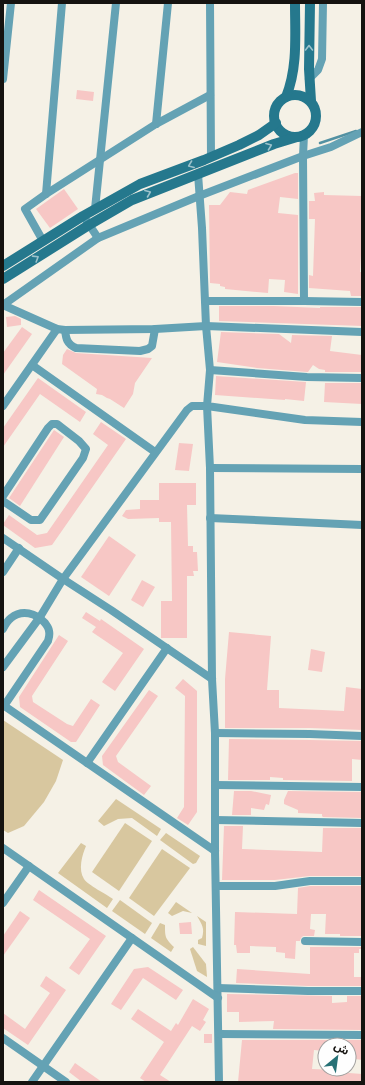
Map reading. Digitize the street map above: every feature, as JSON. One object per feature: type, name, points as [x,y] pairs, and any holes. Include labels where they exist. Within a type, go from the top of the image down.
[{"type":"main road","points":[[286,97],[294,67],[295,3]]},
{"type":"main road","points":[[3,266],[43,241],[86,220],[132,200],[274,144],[310,132],[316,120],[316,112],[311,101],[310,3]]},
{"type":"main road","points":[[300,136],[286,135],[278,128],[274,116],[276,108],[286,97],[294,95],[302,96],[311,101]]},
{"type":"main road","points":[[3,279],[86,220],[95,209],[140,184],[211,157],[259,135],[276,123]]},
{"type":"street","points":[[3,79],[11,3]]},
{"type":"street","points":[[46,194],[62,3]]},
{"type":"street","points":[[95,209],[116,3]]},
{"type":"street","points":[[156,124],[168,3]]},
{"type":"street","points":[[210,3],[211,157]]},
{"type":"street","points":[[310,79],[318,70],[322,59],[323,3]]},
{"type":"street","points":[[43,241],[25,209],[156,124],[210,95]]},
{"type":"street","points":[[3,305],[98,238],[199,196],[303,156],[331,147],[362,132]]},
{"type":"street","points":[[300,136],[303,156],[304,301]]},
{"type":"street","points":[[198,174],[202,228],[204,301],[210,370],[207,406],[210,468],[212,679],[215,733],[215,851],[220,1082]]},
{"type":"street","points":[[86,220],[98,238]]},
{"type":"street","points":[[204,301],[362,302]]},
{"type":"street","points":[[3,305],[56,329],[65,330],[155,329],[206,326],[362,332]]},
{"type":"street","points":[[3,406],[56,329]]},
{"type":"street","points":[[65,330],[67,342],[76,348],[140,351],[148,350],[152,346],[155,329]]},
{"type":"street","points":[[32,365],[155,452]]},
{"type":"street","points":[[210,370],[307,377],[362,378]]},
{"type":"street","points":[[3,667],[40,617],[63,578],[155,452],[187,410],[192,406],[207,406],[304,420],[362,422]]},
{"type":"street","points":[[3,496],[52,424],[56,424],[78,441],[86,450],[83,458],[40,520],[31,520],[3,501]]},
{"type":"street","points":[[210,468],[362,469]]},
{"type":"street","points":[[210,518],[362,525]]},
{"type":"street","points":[[3,538],[112,610],[212,679]]},
{"type":"street","points":[[3,572],[19,548]]},
{"type":"street","points":[[3,629],[9,619],[16,615],[24,613],[33,614],[40,617],[49,629],[50,635],[48,641],[3,706],[215,851]]},
{"type":"street","points":[[87,763],[167,648]]},
{"type":"street","points":[[215,733],[362,736]]},
{"type":"street","points":[[215,785],[362,787]]},
{"type":"street","points":[[215,820],[362,823]]},
{"type":"street","points":[[3,848],[218,998]]},
{"type":"street","points":[[3,903],[29,866]]},
{"type":"street","points":[[216,886],[275,886],[310,881],[362,881]]},
{"type":"street","points":[[32,1082],[44,1067],[132,938]]},
{"type":"street","points":[[305,941],[362,942]]},
{"type":"street","points":[[218,988],[362,991]]},
{"type":"street","points":[[218,1034],[362,1035]]},
{"type":"street","points":[[3,1038],[66,1082]]},
{"type":"shaded area","points":[[3,720],[63,760],[56,781],[44,802],[24,826],[8,833],[3,830]]},
{"type":"shaded area","points":[[116,799],[161,829],[157,836],[132,818],[118,819],[104,826],[98,821]]},
{"type":"shaded area","points":[[125,823],[152,841],[119,891],[92,872]]},
{"type":"shaded area","points":[[166,833],[200,856],[196,863],[193,864],[160,840]]},
{"type":"shaded area","points":[[81,843],[86,846],[81,862],[82,875],[89,884],[113,899],[107,908],[58,873]]},
{"type":"shaded area","points":[[162,849],[190,868],[154,916],[129,898]]},
{"type":"shaded area","points":[[120,900],[152,923],[145,934],[112,911]]},
{"type":"shaded area","points":[[176,902],[192,913],[183,911],[172,916],[168,913]]},
{"type":"shaded area","points":[[197,916],[206,922],[206,946],[198,944],[198,940],[202,938],[203,929]]},
{"type":"shaded area","points":[[160,923],[165,925],[166,937],[174,947],[171,952],[151,938]]},
{"type":"shaded area","points":[[193,947],[206,964],[207,977],[197,971],[190,949]]},
{"type":"building","points":[[77,90],[94,92],[93,101],[76,99]]},
{"type":"building","points":[[298,173],[298,199],[280,197],[278,213],[298,215],[298,294],[284,292],[285,280],[269,279],[268,293],[225,289],[225,287],[220,286],[220,284],[210,283],[209,205],[220,205],[230,192],[247,194],[248,190]]},
{"type":"building","points":[[64,189],[78,209],[50,228],[36,209]]},
{"type":"building","points":[[324,192],[324,195],[362,196],[362,255],[360,272],[362,272],[362,296],[351,296],[350,291],[309,288],[309,275],[313,276],[315,219],[309,219],[309,201],[315,201],[314,193]]},
{"type":"building","points":[[219,306],[320,308],[362,307],[362,326],[219,321]]},
{"type":"building","points":[[15,316],[21,319],[21,325],[7,327],[6,317]]},
{"type":"building","points":[[22,327],[32,334],[3,375],[3,353]]},
{"type":"building","points":[[221,332],[279,334],[291,343],[292,335],[332,336],[330,351],[362,355],[361,372],[325,372],[325,370],[319,369],[313,365],[307,372],[257,368],[217,362]]},
{"type":"building","points":[[67,349],[76,353],[152,358],[135,383],[133,394],[124,408],[102,395],[96,394],[97,389],[62,364],[63,355]]},
{"type":"building","points":[[216,376],[306,382],[304,401],[215,395]]},
{"type":"building","points":[[38,378],[86,412],[80,422],[40,394],[3,447],[3,428]]},
{"type":"building","points":[[325,383],[362,383],[362,404],[324,402]]},
{"type":"building","points":[[101,422],[126,439],[52,545],[35,548],[3,524],[9,515],[37,535],[47,533],[108,445],[93,434]]},
{"type":"building","points":[[54,430],[64,437],[20,506],[9,498]]},
{"type":"building","points":[[179,443],[193,444],[189,471],[175,470]]},
{"type":"building","points":[[159,483],[196,483],[196,505],[187,505],[188,546],[193,546],[193,552],[197,552],[198,571],[193,571],[194,576],[187,576],[187,638],[161,638],[161,601],[172,601],[171,522],[159,522],[159,518],[128,519],[122,516],[126,510],[140,509],[140,500],[159,500]]},
{"type":"building","points":[[109,536],[136,555],[109,596],[81,577]]},
{"type":"building","points":[[142,580],[155,587],[143,607],[131,600]]},
{"type":"building","points":[[86,612],[100,621],[101,619],[144,649],[115,691],[102,682],[123,653],[92,632],[96,627],[82,618]]},
{"type":"building","points":[[229,632],[271,636],[267,690],[279,690],[279,708],[344,711],[346,687],[362,689],[362,730],[310,728],[225,728],[225,679]]},
{"type":"building","points":[[59,635],[68,641],[32,696],[33,702],[67,724],[73,726],[91,699],[100,705],[76,742],[71,742],[20,707],[19,697]]},
{"type":"building","points":[[311,649],[325,652],[322,672],[308,670]]},
{"type":"building","points":[[183,679],[197,691],[197,812],[188,825],[177,818],[184,807],[185,696],[175,688]]},
{"type":"building","points":[[149,690],[158,696],[116,756],[118,762],[151,786],[144,795],[103,765],[102,756]]},
{"type":"building","points":[[229,739],[362,741],[362,760],[352,759],[352,781],[283,780],[283,778],[270,777],[270,780],[228,780]]},
{"type":"building","points":[[234,791],[251,791],[271,795],[269,805],[266,804],[264,810],[251,808],[251,815],[232,815]]},
{"type":"building","points":[[288,791],[362,792],[362,818],[323,817],[322,814],[298,813],[298,810],[284,804]]},
{"type":"building","points":[[224,826],[243,826],[242,849],[322,852],[323,828],[362,828],[362,876],[310,876],[275,880],[222,880]]},
{"type":"building","points":[[310,886],[362,886],[362,936],[325,934],[326,914],[311,914],[310,929],[315,930],[314,936],[303,936],[300,941],[296,941],[295,959],[285,958],[285,953],[276,952],[276,947],[250,946],[250,953],[237,953],[236,945],[234,945],[235,912],[297,914],[298,888]]},
{"type":"building","points":[[39,890],[106,936],[79,975],[69,968],[90,939],[33,900]]},
{"type":"building","points":[[20,911],[30,918],[3,956],[3,936]]},
{"type":"building","points":[[191,922],[192,934],[180,934],[179,923]]},
{"type":"building","points":[[310,947],[362,947],[362,949],[359,949],[359,953],[354,953],[354,977],[362,977],[362,986],[308,986],[236,983],[237,969],[310,974]]},
{"type":"building","points":[[148,967],[183,990],[176,1000],[143,978],[121,1010],[111,1004],[134,969]]},
{"type":"building","points":[[46,976],[66,990],[28,1045],[3,1028],[3,1013],[25,1029],[50,993],[40,986]]},
{"type":"building","points":[[227,994],[332,996],[332,1003],[347,1002],[347,996],[362,996],[362,1030],[273,1029],[274,1021],[239,1022],[239,1012],[227,1012]]},
{"type":"building","points":[[193,999],[209,1009],[203,1020],[206,1022],[200,1031],[192,1026],[160,1075],[171,1082],[146,1082],[140,1078],[164,1042],[131,1019],[138,1009],[171,1031],[176,1023],[178,1025]]},
{"type":"building","points":[[204,1034],[212,1034],[212,1043],[204,1043]]},
{"type":"building","points":[[242,1040],[317,1040],[317,1050],[314,1050],[312,1069],[317,1069],[317,1077],[357,1077],[357,1074],[362,1074],[362,1082],[238,1082]]},
{"type":"building","points":[[357,1040],[362,1040],[362,1060],[357,1059]]},
{"type":"building","points":[[75,1063],[102,1082],[82,1082],[69,1072]]},
{"type":"waterway","points":[[320,143],[356,131]]}]
